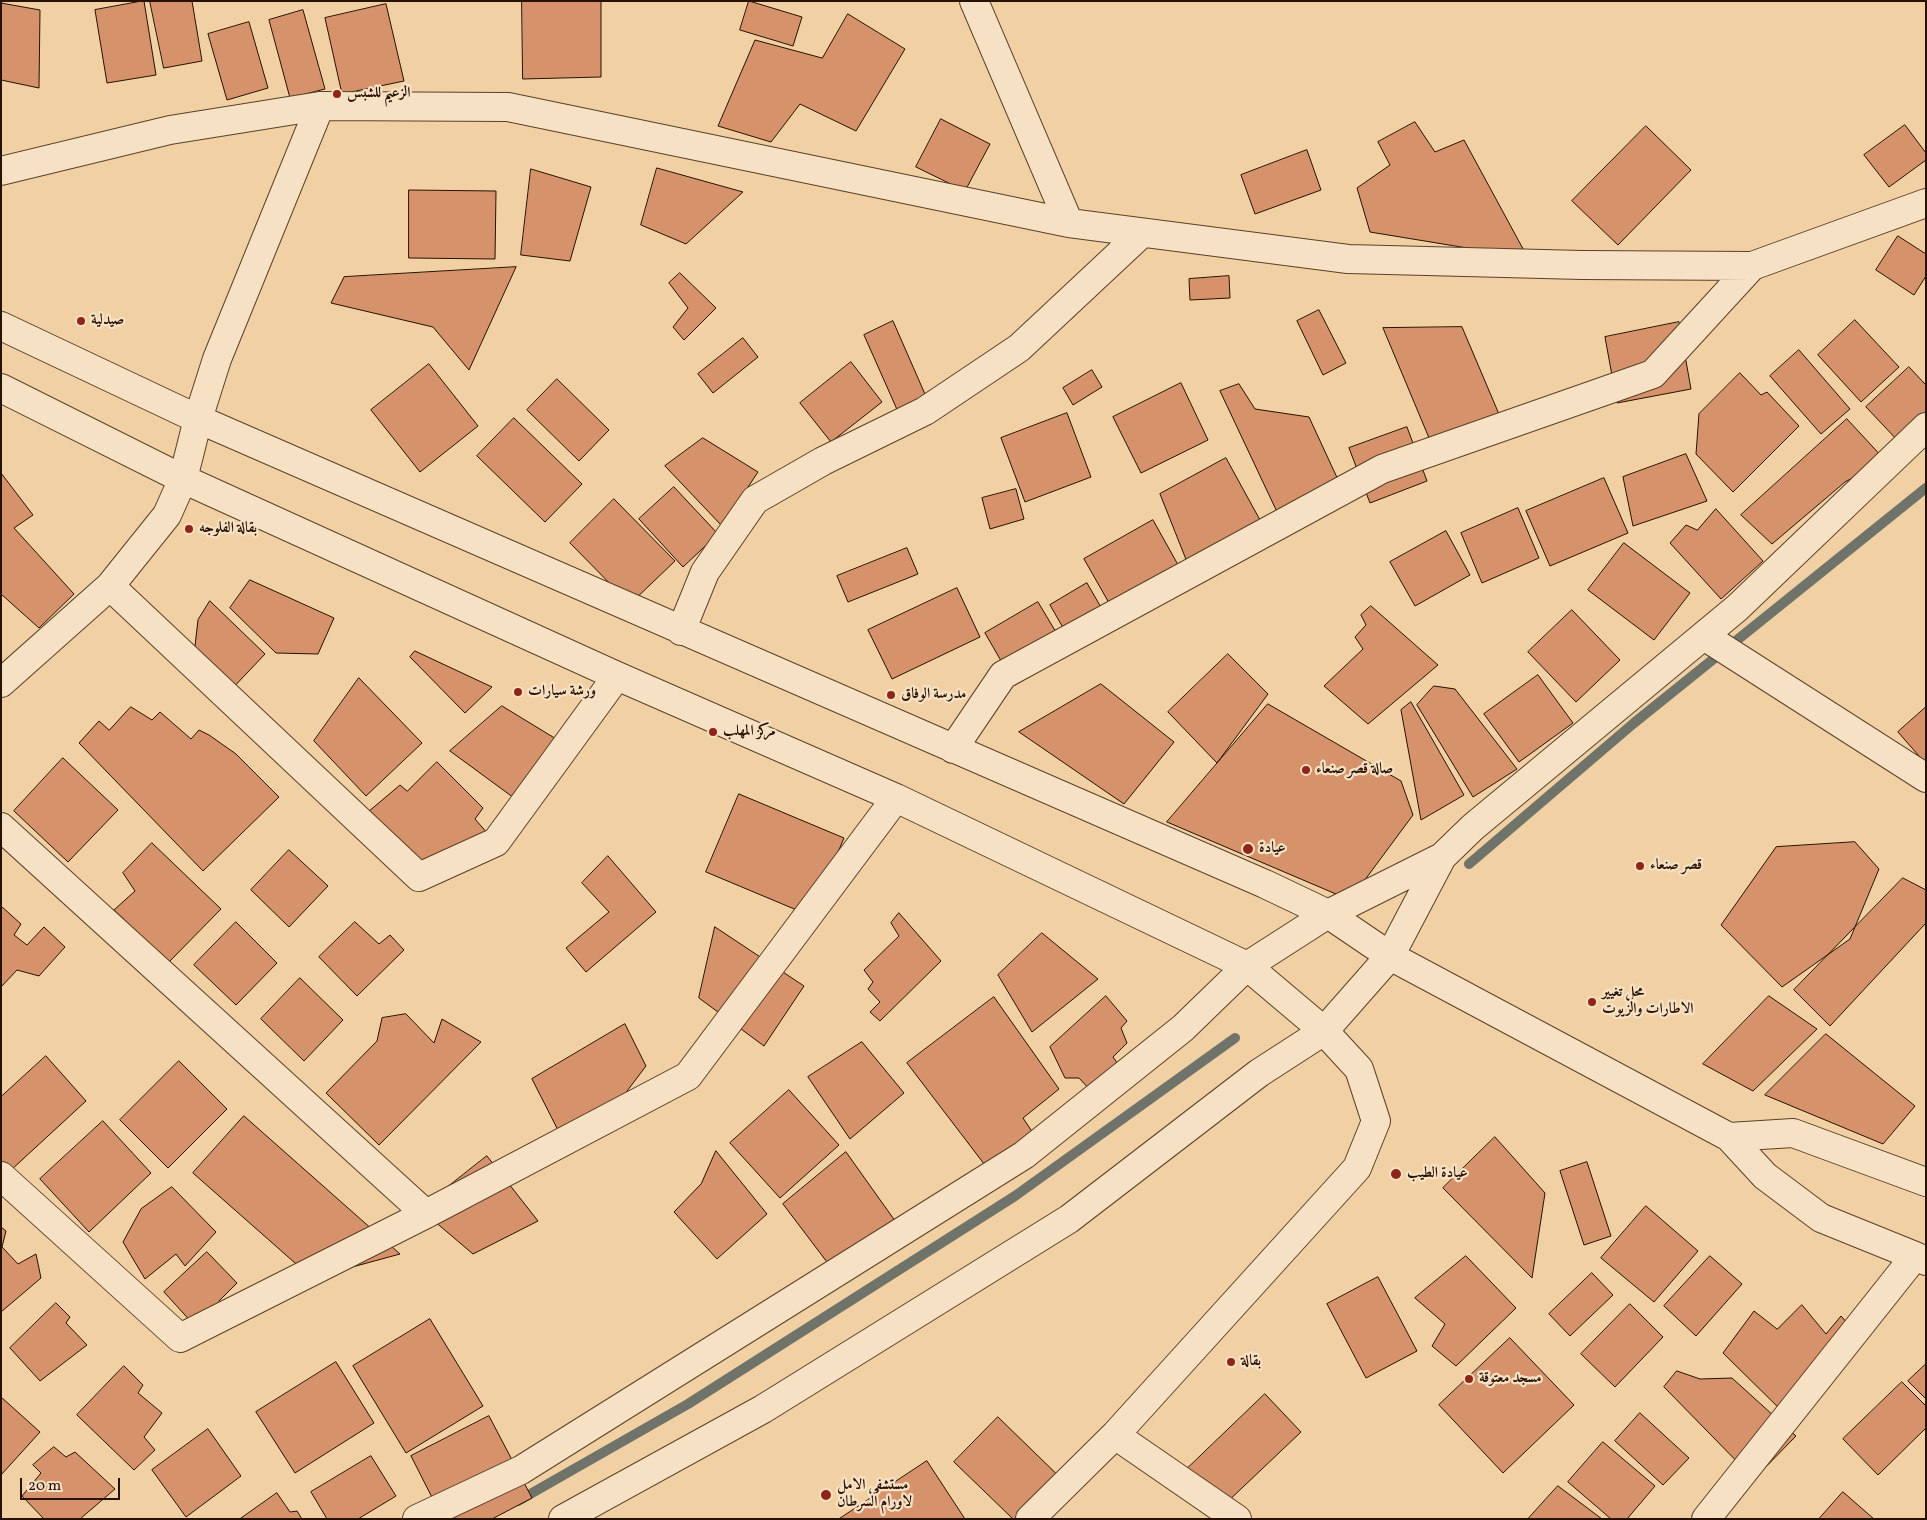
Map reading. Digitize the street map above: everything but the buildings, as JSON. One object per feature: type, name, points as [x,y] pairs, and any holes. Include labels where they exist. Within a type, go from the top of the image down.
[{"type":"street","points":[[974,1],[1069,223]]},
{"type":"street","points":[[1,683],[110,586],[168,515],[183,479],[198,420],[217,359],[320,106]]},
{"type":"street","points":[[1,170],[170,130],[320,106],[508,108],[1069,223],[1348,259],[1582,265],[1752,266],[1926,203]]},
{"type":"street","points":[[681,631],[705,572],[755,500],[823,461],[925,412],[1019,348],[1142,233]]},
{"type":"street","points":[[953,750],[1004,675],[1382,469],[1653,374],[1752,266]]},
{"type":"street","points":[[1,326],[198,420],[953,750],[1265,884],[1328,914],[1390,956],[1729,1137],[1765,1176],[1821,1218],[1920,1258],[1706,1519]]},
{"type":"street","points":[[1,388],[183,479],[617,676],[896,798],[1248,966],[1324,1031],[1359,1069],[1376,1121],[1357,1168],[1115,1435],[1030,1519]]},
{"type":"street","points":[[417,1519],[521,1470],[1024,1154],[1183,1028],[1248,966],[1328,914],[1442,857],[1473,827],[1737,608],[1926,427]]},
{"type":"street","points":[[110,586],[419,877],[496,842],[617,676]]},
{"type":"street","points":[[1704,636],[1926,778]]},
{"type":"street","points":[[1,1176],[180,1338],[426,1214],[688,1076],[896,798]]},
{"type":"street","points":[[1,827],[426,1214]]},
{"type":"street","points":[[563,1519],[763,1409],[1068,1219],[1259,1073],[1324,1031],[1390,956],[1442,857]]},
{"type":"street","points":[[1729,1137],[1793,1133],[1926,1182]]},
{"type":"street","points":[[1115,1435],[1238,1519]]},
{"type":"waterway","points":[[1469,864],[1634,723],[1926,488]]},
{"type":"waterway","points":[[518,1501],[688,1404],[1015,1196],[1235,1038]]},
{"type":"place","name":"الزعيم للشبس","points":[[337,94]]},
{"type":"place","name":"صيدلية","points":[[81,321]]},
{"type":"place","name":"بقالة الفلوجه","points":[[189,529]]},
{"type":"place","name":"ورشة سيارات","points":[[518,692]]},
{"type":"place","name":"مدرسة الوفاق","points":[[891,695]]},
{"type":"place","name":"مركز المهلب","points":[[713,732]]},
{"type":"place","name":"صالة قصر صنعاء","points":[[1306,770]]},
{"type":"place","name":"عيادة","points":[[1248,849]]},
{"type":"place","name":"قصر صنعاء","points":[[1640,866]]},
{"type":"place","name":"محل تغيير الاطارات والزيوت","points":[[1592,1002]]},
{"type":"place","name":"عيادة الطيب","points":[[1396,1174]]},
{"type":"place","name":"بقالة","points":[[1231,1362]]},
{"type":"place","name":"مسجد معتوقة","points":[[1469,1379]]},
{"type":"place","name":"مستشفى الامل لاورام السرطان","points":[[826,1495]]}]
